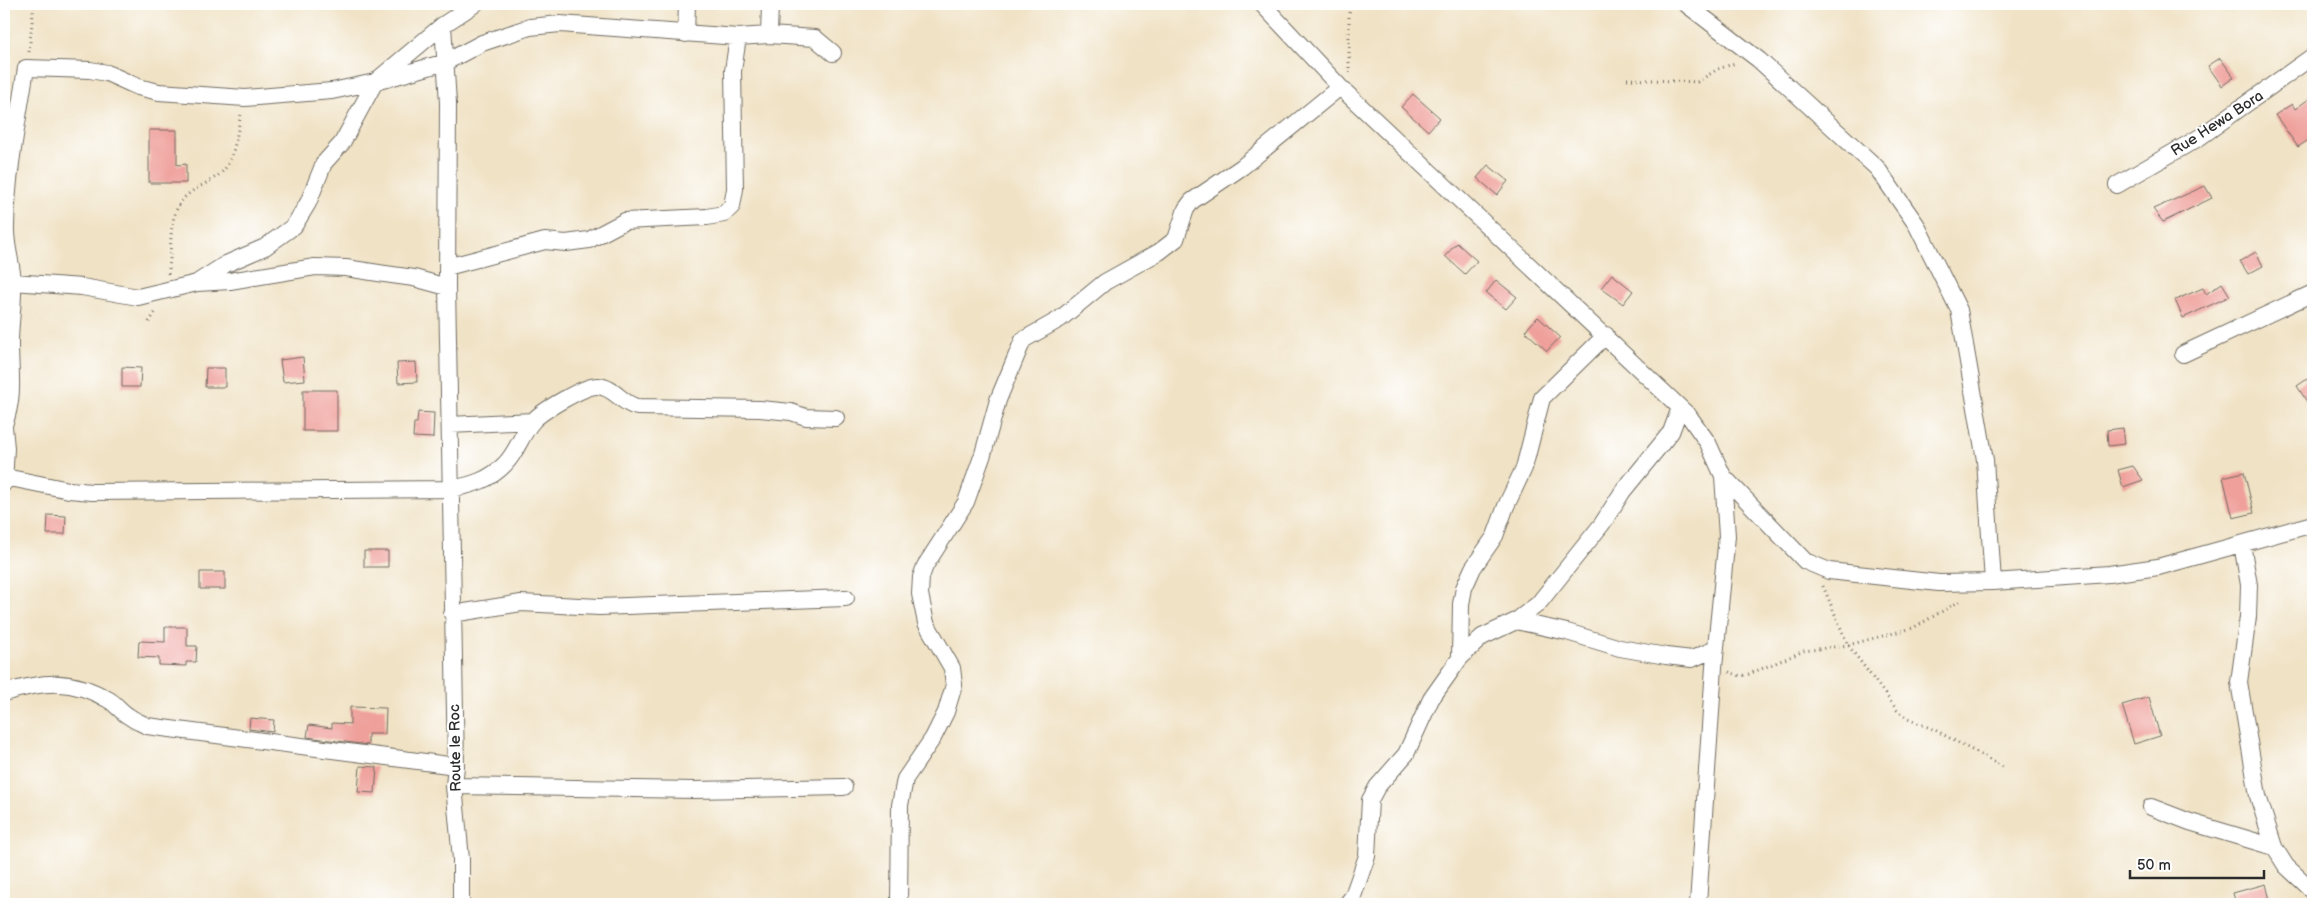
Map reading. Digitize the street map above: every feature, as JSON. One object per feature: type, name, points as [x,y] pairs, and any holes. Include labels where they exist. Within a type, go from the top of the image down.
[{"type":"street","points":[[197,283],[226,264],[265,247],[294,226],[308,203],[324,163],[342,143],[375,82],[443,25],[475,4]]},
{"type":"street","points":[[686,34],[687,4]]},
{"type":"street","points":[[768,35],[770,4]]},
{"type":"street","points":[[1262,4],[1345,81],[1680,408],[1708,443],[1723,476],[1805,561],[1815,567],[1828,571],[1939,582],[1993,582],[2109,574],[2158,567],[2313,524]]},
{"type":"street","points":[[1686,4],[1759,60],[1877,168],[1916,224],[1959,310],[1985,460],[1993,582]]},
{"type":"street","points":[[833,53],[815,38],[768,35],[738,37],[560,24],[530,26],[482,43],[446,62],[375,82],[332,91],[245,98],[159,92],[138,87],[107,73],[90,70],[26,68],[14,147],[8,171],[6,225],[13,282],[10,342],[13,390],[10,409],[4,426],[6,448],[5,480],[92,492],[451,489],[478,483],[513,455],[533,421],[582,388],[597,386],[609,389],[630,406],[760,408],[791,412],[806,417],[836,418]]},
{"type":"street","name":"Route le Roc","points":[[443,25],[448,103],[447,287],[456,766],[454,786],[461,859],[461,904]]},
{"type":"street","points":[[447,267],[545,241],[589,240],[625,220],[707,217],[724,214],[732,206],[735,189],[733,71],[738,37]]},
{"type":"street","name":"Rue Hewa Bora","points":[[2118,185],[2200,138],[2313,56]]},
{"type":"street","points":[[899,904],[900,805],[905,779],[933,738],[946,712],[954,685],[952,668],[926,623],[920,594],[920,577],[936,547],[966,502],[983,454],[998,400],[1018,348],[1023,340],[1060,319],[1105,282],[1159,252],[1176,239],[1186,209],[1192,201],[1242,166],[1345,81]]},
{"type":"street","points":[[13,282],[82,287],[138,297],[165,289],[197,283],[230,281],[262,274],[323,267],[346,268],[414,278],[447,287]]},
{"type":"street","points":[[2183,354],[2313,293]]},
{"type":"street","points":[[1460,658],[1460,604],[1464,588],[1473,568],[1495,536],[1506,506],[1524,468],[1531,447],[1537,409],[1542,398],[1606,335]]},
{"type":"street","points":[[1347,904],[1367,856],[1370,800],[1377,787],[1406,754],[1431,699],[1460,658],[1482,637],[1516,621],[1538,604],[1602,524],[1623,491],[1671,432],[1680,408]]},
{"type":"street","points":[[450,425],[533,421]]},
{"type":"street","points":[[1698,904],[1715,650],[1727,536],[1723,476]]},
{"type":"street","points":[[2242,544],[2248,585],[2248,617],[2239,682],[2258,796],[2274,847],[2286,866],[2313,891]]},
{"type":"street","points":[[452,614],[521,603],[598,607],[846,598]]},
{"type":"street","points":[[1516,621],[1567,632],[1620,648],[1666,656],[1692,659],[1715,650]]},
{"type":"street","points":[[4,693],[34,684],[57,683],[80,686],[110,700],[129,717],[147,726],[456,766]]},
{"type":"street","points":[[454,786],[694,790],[844,787]]},
{"type":"street","points":[[2151,807],[2199,826],[2274,847]]},
{"type":"path","points":[[26,68],[31,41],[34,4]]},
{"type":"path","points":[[1345,81],[1350,4]]},
{"type":"path","points":[[1626,79],[1697,82],[1718,69],[1733,64],[1759,60]]},
{"type":"path","points":[[149,322],[163,300],[169,269],[170,238],[179,204],[222,172],[229,160],[245,98]]},
{"type":"path","points":[[1815,567],[1848,645],[1897,710],[1908,719],[1935,730],[2003,767]]},
{"type":"path","points":[[1714,667],[1741,676],[1804,652],[1848,645],[1913,628],[1993,582]]},
{"type":"building","points":[[2220,58],[2234,77],[2222,86],[2208,66]]},
{"type":"building","points":[[1413,94],[1440,118],[1428,131],[1401,107]]},
{"type":"building","points":[[2313,96],[2313,137],[2298,147],[2275,115],[2292,104],[2295,109]]},
{"type":"building","points":[[149,130],[177,130],[177,165],[186,164],[186,183],[149,183]]},
{"type":"building","points":[[1488,165],[1508,181],[1497,195],[1477,178]]},
{"type":"building","points":[[2205,186],[2212,198],[2163,222],[2153,209]]},
{"type":"building","points":[[1457,243],[1477,261],[1465,274],[1445,256]]},
{"type":"building","points":[[2256,252],[2263,266],[2248,274],[2240,261]]},
{"type":"building","points":[[1612,274],[1633,291],[1623,304],[1601,288]]},
{"type":"building","points":[[1496,280],[1517,297],[1506,309],[1486,293]]},
{"type":"building","points":[[2222,283],[2230,296],[2183,318],[2175,300],[2203,288],[2206,294]]},
{"type":"building","points":[[1538,317],[1560,337],[1547,351],[1525,331]]},
{"type":"building","points":[[303,357],[305,380],[283,382],[280,360]]},
{"type":"building","points":[[416,362],[417,382],[398,383],[397,363]]},
{"type":"building","points":[[122,367],[141,368],[140,387],[122,387]]},
{"type":"building","points":[[206,368],[225,368],[225,387],[205,387]]},
{"type":"building","points":[[2313,375],[2313,411],[2297,386]]},
{"type":"building","points":[[303,390],[337,390],[337,431],[303,431]]},
{"type":"building","points":[[418,412],[434,413],[433,438],[413,437],[414,423],[417,423]]},
{"type":"building","points":[[2123,428],[2125,444],[2108,446],[2107,430]]},
{"type":"building","points":[[2133,466],[2143,480],[2123,487],[2118,470]]},
{"type":"building","points":[[2244,472],[2254,513],[2233,518],[2223,477]]},
{"type":"building","points":[[48,515],[66,516],[65,534],[47,534]]},
{"type":"building","points":[[364,551],[388,551],[388,567],[364,567]]},
{"type":"building","points":[[200,572],[225,572],[225,589],[200,589]]},
{"type":"building","points":[[165,627],[187,627],[187,646],[197,646],[196,662],[186,662],[186,666],[159,665],[159,658],[138,657],[139,641],[165,642]]},
{"type":"building","points":[[2149,697],[2160,736],[2134,744],[2122,705]]},
{"type":"building","points":[[350,707],[386,708],[385,734],[368,734],[368,745],[307,737],[309,725],[332,728],[332,723],[350,724]]},
{"type":"building","points":[[250,718],[274,720],[273,732],[249,729]]},
{"type":"building","points":[[360,766],[377,767],[375,793],[358,792]]},
{"type":"building","points":[[2266,884],[2271,904],[2236,904],[2233,893]]}]
